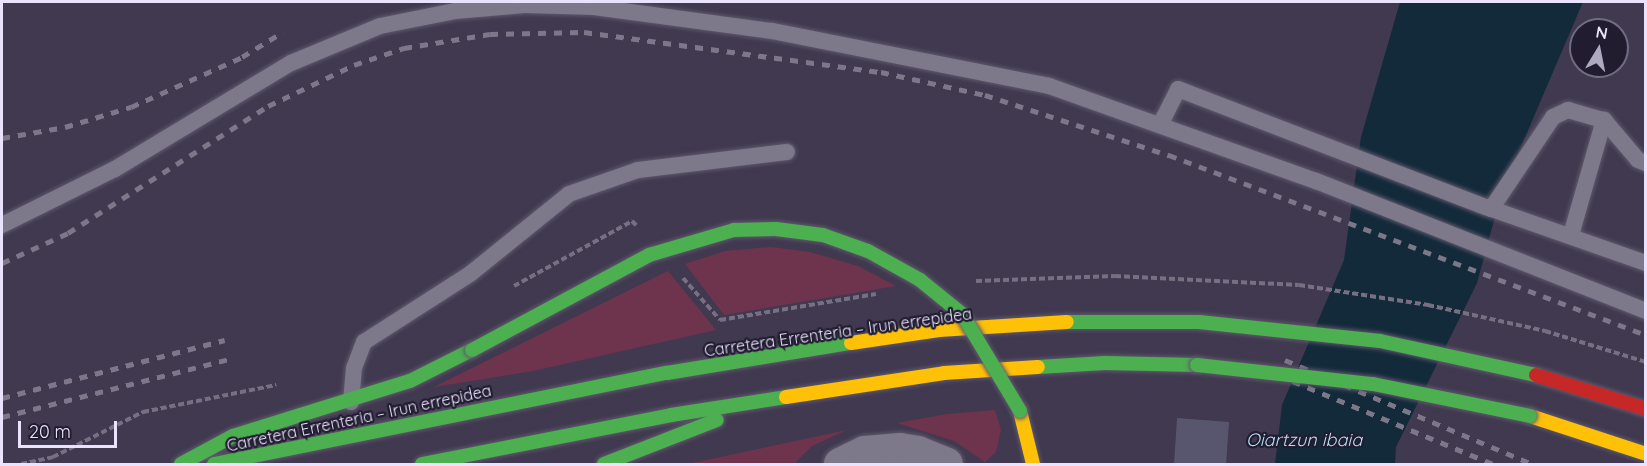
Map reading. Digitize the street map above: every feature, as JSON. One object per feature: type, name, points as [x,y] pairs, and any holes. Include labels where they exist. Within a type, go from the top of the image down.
[{"type":"main road","points":[[181,465],[233,436],[351,402],[410,381],[650,255],[687,241],[734,230],[776,229],[823,235],[846,243],[920,280],[962,314],[996,366],[1020,411],[1033,465]]},
{"type":"main road","name":"Carretera Errenteria – Irun errepidea","points":[[214,465],[668,373],[928,332],[1104,320],[1199,322],[1380,341],[1538,375],[1642,406]]},
{"type":"main road","points":[[422,465],[762,400],[944,373],[1105,363],[1197,365],[1373,384],[1530,416],[1646,454]]},
{"type":"main road","points":[[604,465],[661,444],[762,400]]},
{"type":"street","points":[[840,465],[865,452],[900,449],[918,452],[947,465]]},
{"type":"lane","points":[[2,225],[115,169],[291,63],[381,26],[455,11],[525,5],[638,11],[772,31],[1049,86],[1161,123],[1316,181],[1646,310]]},
{"type":"lane","points":[[1161,123],[1178,88],[1489,208],[1646,263]]},
{"type":"lane","points":[[1489,208],[1552,117],[1568,110],[1604,120],[1638,160],[1646,163]]},
{"type":"lane","points":[[1571,235],[1604,120]]},
{"type":"lane","points":[[351,402],[354,368],[364,342],[470,274],[569,194],[638,170],[787,152]]},
{"type":"path","points":[[507,291],[632,221],[640,230]]},
{"type":"path","points":[[680,275],[720,320],[881,293]]},
{"type":"path","points":[[969,282],[1115,276],[1204,278],[1299,285],[1428,305],[1545,331],[1646,362]]},
{"type":"path","points":[[21,465],[53,456],[143,412],[284,383]]},
{"type":"shaded area","points":[[771,247],[810,252],[858,266],[896,286],[724,315],[685,264],[725,251]]},
{"type":"shaded area","points":[[668,271],[716,330],[533,371],[434,387]]},
{"type":"shaded area","points":[[995,410],[1001,430],[996,452],[985,462],[954,441],[897,423],[947,414]]},
{"type":"shaded area","points":[[847,430],[812,446],[794,464],[687,464]]},
{"type":"water","name":"Oiartzun ibaia","points":[[1400,2],[1583,2],[1576,18],[1569,18],[1569,35],[1502,191],[1477,283],[1396,447],[1395,464],[1275,464],[1282,405],[1344,260],[1361,137]]},
{"type":"building","points":[[1177,418],[1229,422],[1226,465],[1174,465]]},
{"type":"railway","points":[[2,138],[65,127],[131,107],[242,57],[283,32]]},
{"type":"railway","points":[[2,263],[68,233],[268,106],[354,65],[404,48],[490,34],[584,32],[881,72],[985,95],[1169,155],[1646,335]]},
{"type":"railway","points":[[2,398],[225,340]]},
{"type":"railway","points":[[2,417],[229,359]]},
{"type":"railway","points":[[1285,360],[1533,464]]},
{"type":"railway","points":[[1278,375],[1493,464]]},
{"type":"traffic: fast","points":[[472,350],[649,255],[734,230],[776,229],[823,235],[868,251],[920,280],[962,314],[1020,411]]},
{"type":"traffic: fast","points":[[1067,322],[1199,322],[1380,341],[1536,375]]},
{"type":"traffic: fast","points":[[214,464],[667,373],[851,343]]},
{"type":"traffic: fast","points":[[181,464],[233,436],[410,381],[472,350]]},
{"type":"traffic: fast","points":[[1038,367],[1105,363],[1197,365]]},
{"type":"traffic: fast","points":[[1197,365],[1373,384],[1530,416]]},
{"type":"traffic: fast","points":[[422,464],[671,415],[786,397]]},
{"type":"traffic: fast","points":[[604,464],[717,420]]},
{"type":"traffic: slow","points":[[851,343],[939,330],[1067,322]]},
{"type":"traffic: slow","points":[[786,397],[944,373],[1038,367]]},
{"type":"traffic: slow","points":[[1020,411],[1033,464]]},
{"type":"traffic: slow","points":[[1530,416],[1646,454]]},
{"type":"traffic: jam","points":[[1536,375],[1646,409]]}]
